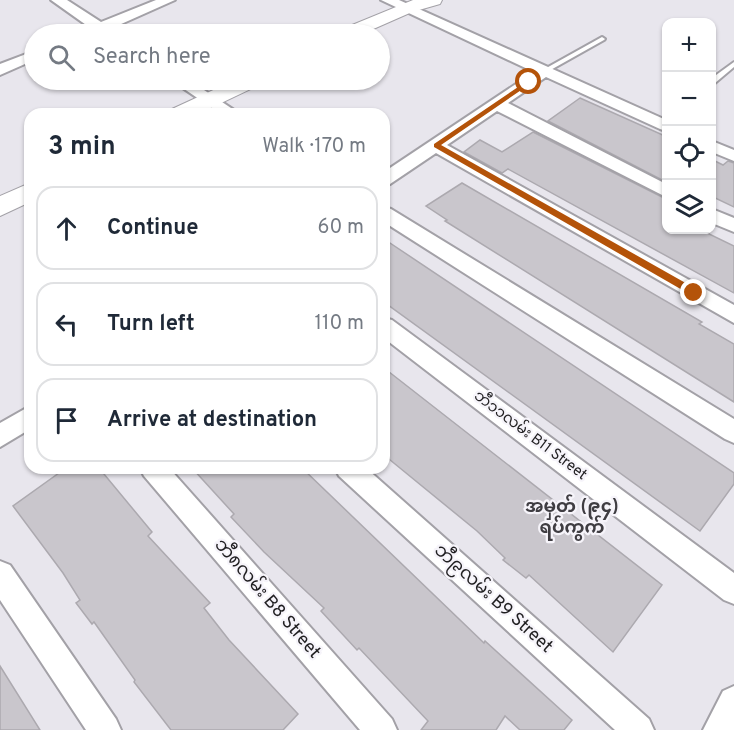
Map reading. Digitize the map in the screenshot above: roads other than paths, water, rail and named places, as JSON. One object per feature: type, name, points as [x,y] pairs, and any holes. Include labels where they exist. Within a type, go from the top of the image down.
[{"type":"street","points":[[58,0],[95,24]]},
{"type":"street","points":[[120,24],[168,0]]},
{"type":"street","points":[[364,24],[397,4],[433,0]]},
{"type":"street","points":[[397,4],[662,120]]},
{"type":"street","points":[[0,70],[24,59]]},
{"type":"street","points":[[390,176],[546,71]]},
{"type":"street","points":[[195,90],[223,108]]},
{"type":"street","points":[[192,108],[229,90]]},
{"type":"street","points":[[497,104],[662,189]]},
{"type":"street","points":[[436,146],[734,315]]},
{"type":"street","points":[[716,148],[734,156]]},
{"type":"street","points":[[0,207],[24,194]]},
{"type":"street","points":[[390,217],[734,432]]},
{"type":"street","points":[[716,217],[734,226]]},
{"type":"street","name":"ဘီ၁၁လမ်း B11 Street","points":[[390,331],[734,590]]},
{"type":"street","points":[[0,436],[24,420]]},
{"type":"street","name":"ဘီ၈လမ်း B8 Street","points":[[158,474],[381,730]]},
{"type":"street","name":"ဘီ၉လမ်း B9 Street","points":[[355,474],[638,730]]},
{"type":"street","points":[[0,575],[105,730]]},
{"type":"street","points":[[719,730],[734,702]]},
{"type":"lane","points":[[546,71],[602,39]]},
{"type":"lane","points":[[716,77],[734,64]]},
{"type":"district","name":"အမှတ် (၉၄) ရပ်ကွက်","points":[[572,517]]}]
